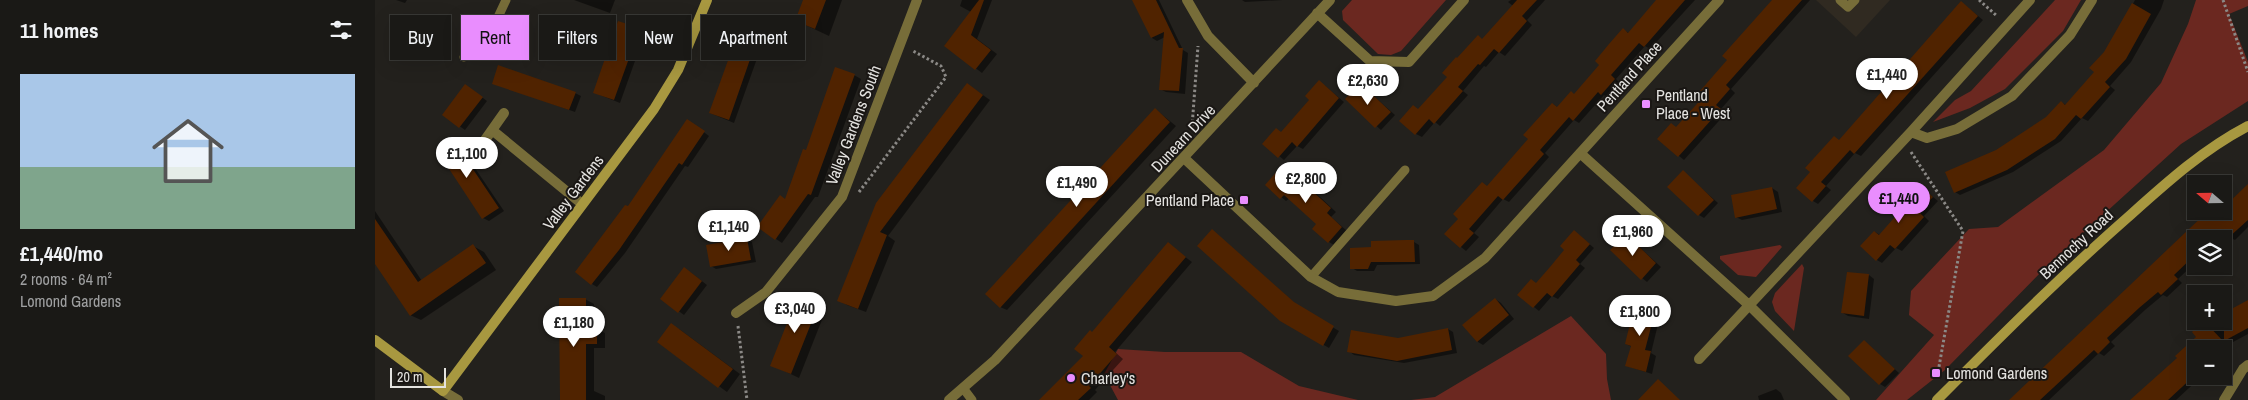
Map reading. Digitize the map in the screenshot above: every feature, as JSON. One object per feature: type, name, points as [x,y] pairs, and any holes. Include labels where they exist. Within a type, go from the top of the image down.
[{"type":"street","name":"Valley Gardens","points":[[443,391],[659,101],[678,70],[707,0]]},
{"type":"street","name":"Valley Gardens South","points":[[736,313],[766,292],[842,197],[917,0]]},
{"type":"street","points":[[1187,0],[1208,36],[1254,83]]},
{"type":"street","name":"Dunearn Drive","points":[[949,400],[995,360],[1187,156],[1329,0]]},
{"type":"street","points":[[1317,13],[1370,62],[1409,62],[1464,0]]},
{"type":"street","name":"Pentland Place","points":[[1187,156],[1311,278],[1338,292],[1396,301],[1433,296],[1485,258],[1719,0]]},
{"type":"street","points":[[1699,359],[1911,132],[2030,0]]},
{"type":"street","points":[[1911,132],[1927,138],[1957,129],[2012,96],[2039,70],[2070,35],[2092,0]]},
{"type":"street","points":[[480,147],[504,113]]},
{"type":"street","name":"Bennochy Road","points":[[1937,400],[2072,267],[2150,197],[2192,160],[2248,126]]},
{"type":"street","points":[[493,130],[582,204]]},
{"type":"street","points":[[1580,153],[1750,306],[1845,400]]},
{"type":"street","points":[[375,340],[458,400]]},
{"type":"street","points":[[2224,400],[2243,369],[2248,365]]},
{"type":"lane","points":[[499,15],[506,0]]},
{"type":"lane","points":[[1840,0],[1848,7],[1855,0]]},
{"type":"lane","points":[[1311,278],[1405,170]]},
{"type":"lane","points":[[963,388],[972,400]]},
{"type":"path","points":[[1979,0],[1998,17]]},
{"type":"path","points":[[2223,0],[2248,72]]},
{"type":"path","points":[[1187,156],[1200,23]]},
{"type":"path","points":[[842,197],[860,192],[946,77],[941,66],[900,44]]},
{"type":"path","points":[[1911,152],[1963,231],[1937,378]]},
{"type":"path","points":[[736,313],[747,400]]},
{"type":"shaded area","points":[[1352,0],[1446,0],[1401,51],[1391,55],[1378,54],[1343,20],[1342,11]]},
{"type":"shaded area","points":[[1816,0],[1890,0],[1856,37]]},
{"type":"shaded area","points":[[2055,0],[2081,0],[2063,31],[2005,89],[1970,108],[1933,122],[1955,100],[1971,91]]},
{"type":"shaded area","points":[[2196,0],[2248,0],[2248,6],[2229,14],[2248,62],[2248,101],[2181,144],[2049,264],[1945,370],[1907,400],[1876,400],[1934,335],[1909,315],[1911,291],[1969,229],[1998,227],[2104,150],[2161,83],[2188,24]]},
{"type":"shaded area","points":[[1780,245],[1782,247],[1756,277],[1738,275],[1720,259],[1720,256]]},
{"type":"shaded area","points":[[1802,264],[1804,268],[1794,331],[1775,311],[1772,302],[1775,293]]},
{"type":"shaded area","points":[[1571,316],[1606,354],[1607,379],[1611,400],[1411,400],[1435,397]]},
{"type":"shaded area","points":[[1118,349],[1165,352],[1241,352],[1299,386],[1358,400],[1118,400],[1104,374]]},
{"type":"building","points":[[803,0],[826,0],[815,29],[805,25],[805,15],[797,15]]},
{"type":"building","points":[[979,0],[984,0],[971,35],[991,50],[975,70],[944,46]]},
{"type":"building","points":[[1132,0],[1156,0],[1179,48],[1183,48],[1179,91],[1159,90],[1164,32],[1151,38]]},
{"type":"building","points":[[1517,0],[1537,0],[1522,16],[1527,21],[1499,53],[1494,49],[1480,65],[1478,64],[1458,87],[1463,91],[1434,124],[1429,119],[1415,135],[1399,121],[1413,105],[1418,109],[1447,77],[1442,73],[1456,57],[1478,35],[1482,39]]},
{"type":"building","points":[[1656,0],[1685,0],[1644,47],[1639,43],[1611,75],[1615,79],[1601,95],[1598,92],[1573,121],[1569,117],[1540,150],[1544,154],[1503,200],[1498,196],[1469,229],[1474,233],[1460,248],[1444,234],[1458,219],[1453,214],[1482,182],[1487,186],[1528,139],[1523,135],[1552,103],[1557,107],[1571,91],[1574,94],[1599,65],[1595,61],[1609,44],[1623,28],[1628,33]]},
{"type":"building","points":[[1772,0],[1802,0],[1726,85],[1730,89],[1716,105],[1721,109],[1678,157],[1657,139],[1671,123],[1676,127],[1705,95],[1700,91],[1727,60],[1722,56]]},
{"type":"building","points":[[1961,1],[1978,16],[1854,154],[1850,150],[1821,182],[1826,186],[1812,202],[1796,188],[1810,172],[1805,168],[1834,136],[1839,140]]},
{"type":"building","points":[[2132,3],[2151,14],[2126,59],[2105,82],[2110,87],[2081,119],[2076,115],[2055,139],[2007,170],[1954,193],[1945,172],[1996,150],[2046,117],[2061,101],[2065,105],[2094,72],[2089,68],[2104,52]]},
{"type":"building","points":[[618,21],[626,24],[626,60],[628,60],[614,100],[593,93],[604,60],[616,60],[616,27]]},
{"type":"building","points":[[728,60],[750,60],[729,120],[709,113]]},
{"type":"building","points":[[498,65],[576,92],[569,110],[492,84]]},
{"type":"building","points":[[835,67],[855,74],[811,195],[808,194],[775,240],[757,227],[780,195],[785,199],[803,149],[806,150]]},
{"type":"building","points":[[1319,80],[1339,98],[1297,147],[1292,142],[1278,158],[1262,144],[1276,128],[1281,132],[1309,100],[1305,96]]},
{"type":"building","points":[[967,83],[983,95],[880,232],[887,235],[858,309],[837,301],[876,203]]},
{"type":"building","points":[[1360,83],[1391,112],[1375,128],[1345,99]]},
{"type":"building","points":[[465,84],[483,97],[459,128],[442,115]]},
{"type":"building","points":[[1155,108],[1170,122],[1000,308],[985,294]]},
{"type":"building","points":[[687,119],[705,131],[682,165],[679,163],[619,250],[591,285],[575,272],[625,205],[628,206]]},
{"type":"building","points":[[452,138],[499,208],[482,219],[436,149]]},
{"type":"building","points":[[1279,169],[1295,184],[1299,179],[1331,208],[1327,213],[1342,227],[1328,243],[1312,229],[1316,224],[1284,195],[1280,199],[1265,185]]},
{"type":"building","points":[[1683,170],[1714,200],[1698,216],[1667,187]]},
{"type":"building","points":[[1917,182],[1933,197],[1919,212],[1924,217],[1895,249],[1890,245],[1876,261],[1860,246],[1874,231],[1879,235],[1908,202],[1903,198]]},
{"type":"building","points":[[2248,184],[2248,220],[2232,234],[2232,230],[2188,230],[2199,220],[2233,220],[2233,198]]},
{"type":"building","points":[[1772,187],[1777,209],[1735,218],[1731,195]]},
{"type":"building","points":[[375,219],[418,282],[473,244],[486,263],[410,316],[375,264]]},
{"type":"building","points":[[1212,229],[1294,302],[1334,326],[1323,346],[1280,321],[1197,246]]},
{"type":"building","points":[[1574,230],[1590,244],[1576,260],[1580,264],[1552,297],[1547,293],[1533,308],[1517,295],[1531,279],[1536,283],[1564,250],[1560,246]]},
{"type":"building","points":[[2187,231],[2187,263],[2174,275],[2178,279],[2161,295],[2158,292],[2139,308],[2107,338],[2110,342],[2098,354],[2094,350],[2040,400],[2009,400]]},
{"type":"building","points":[[1626,234],[1656,263],[1641,280],[1610,250]]},
{"type":"building","points":[[747,238],[751,260],[710,267],[706,245]]},
{"type":"building","points":[[1414,240],[1415,262],[1371,262],[1368,269],[1350,269],[1350,248],[1371,247],[1371,241]]},
{"type":"building","points":[[1168,242],[1186,257],[1109,347],[1117,354],[1089,386],[1091,388],[1078,400],[1039,400],[1083,356],[1074,349],[1090,330],[1092,332]]},
{"type":"building","points":[[684,267],[702,281],[678,313],[660,299]]},
{"type":"building","points":[[1847,272],[1869,274],[1864,316],[1841,313]]},
{"type":"building","points":[[799,293],[820,301],[791,374],[770,366]]},
{"type":"building","points":[[559,298],[586,298],[586,327],[597,327],[597,344],[586,344],[586,400],[560,400]]},
{"type":"building","points":[[1495,298],[1509,315],[1477,342],[1462,325]]},
{"type":"building","points":[[2248,300],[2248,328],[2224,340],[2224,330],[2232,330],[2232,309]]},
{"type":"building","points":[[1635,303],[1656,308],[1645,350],[1651,351],[1646,372],[1625,366],[1631,346],[1625,344]]},
{"type":"building","points":[[671,323],[733,369],[718,388],[657,342]]},
{"type":"building","points":[[1448,328],[1452,350],[1397,361],[1347,352],[1351,330],[1398,338]]},
{"type":"building","points":[[2194,330],[2213,330],[2222,340],[2193,340],[2196,337],[2192,332]]},
{"type":"building","points":[[1864,340],[1895,369],[1879,385],[1848,356]]},
{"type":"building","points":[[2187,345],[2187,382],[2168,400],[2130,400],[2177,358],[2175,356]]},
{"type":"building","points":[[1658,379],[1680,400],[1638,400]]},
{"type":"place","name":"Pentland Place - West","points":[[1646,104]]},
{"type":"place","name":"Pentland Place","points":[[1244,200]]},
{"type":"place","name":"Lomond Gardens","points":[[1936,373]]},
{"type":"place","name":"Charley's","points":[[1071,378]]}]
